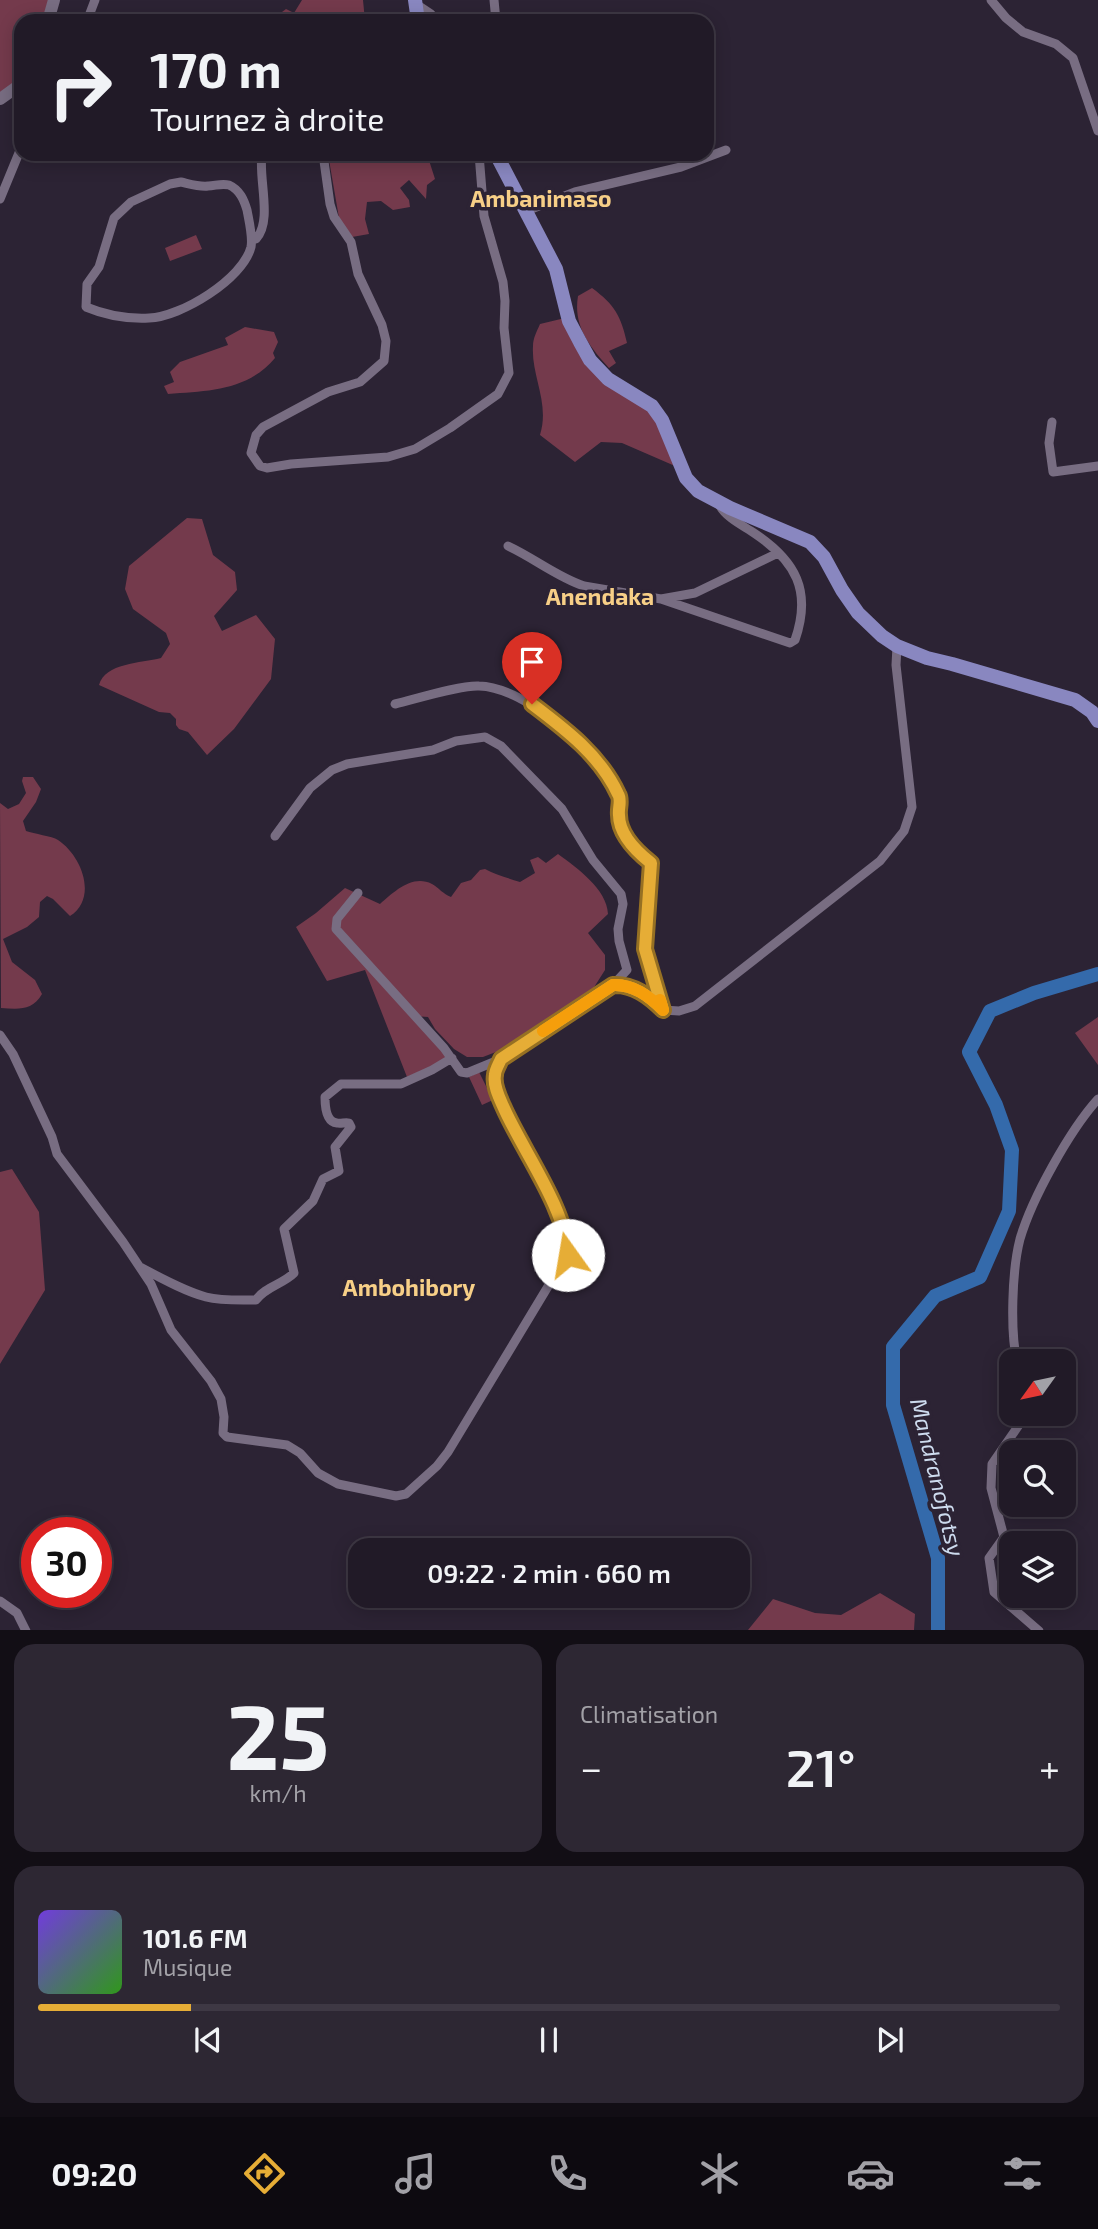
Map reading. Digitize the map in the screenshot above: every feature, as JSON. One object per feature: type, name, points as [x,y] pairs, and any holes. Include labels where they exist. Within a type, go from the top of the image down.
[{"type":"main road","points":[[500,161],[556,269],[569,321],[590,360],[608,379],[652,406],[662,420],[686,478],[698,491],[810,542],[824,556],[858,613],[897,646],[926,658],[1075,700],[1096,713]]},
{"type":"street","points":[[991,0],[1006,18],[1023,32],[1056,44],[1073,58],[1098,131]]},
{"type":"street","points":[[416,2],[430,14]]},
{"type":"street","points":[[714,155],[726,150]]},
{"type":"street","points":[[0,199],[16,161]]},
{"type":"street","points":[[252,238],[256,239],[260,235],[264,214],[262,161]]},
{"type":"street","points":[[324,161],[334,217],[351,242],[358,274],[382,325],[386,341],[384,361],[360,382],[328,392],[264,427],[256,435],[251,453],[260,466],[267,468],[388,457],[415,449],[498,394],[509,373],[504,328],[505,301],[503,282],[484,216],[480,161]]},
{"type":"street","points":[[526,211],[575,192],[697,161]]},
{"type":"street","points":[[181,182],[206,187],[219,184],[239,191],[252,238],[248,257],[228,280],[203,297],[165,316],[131,317],[100,313],[86,307],[87,284],[99,267],[114,218],[124,205],[170,184],[181,182]]},
{"type":"street","points":[[1052,422],[1049,443],[1053,472],[1098,466]]},
{"type":"street","points":[[508,546],[572,582],[661,599],[790,643],[795,640],[802,612],[802,593],[792,567],[765,540],[725,514],[718,502]]},
{"type":"street","points":[[661,599],[695,593],[778,553]]},
{"type":"street","points":[[613,985],[624,984],[649,996],[663,1010],[679,1011],[695,1006],[880,861],[904,831],[912,807],[896,665],[897,646]]},
{"type":"street","points":[[395,704],[476,685],[492,687],[525,700],[574,736],[604,771],[620,797],[618,813],[622,827],[635,850],[651,863],[645,949],[663,1010]]},
{"type":"street","points":[[275,836],[310,788],[332,770],[347,764],[433,750],[456,741],[485,737],[501,746],[562,809],[593,860],[621,894],[623,904],[618,929],[627,970],[613,985],[501,1059],[467,1073],[461,1072],[452,1058],[336,929],[337,919],[358,894]]},
{"type":"street","points":[[0,1035],[13,1054],[52,1137],[57,1154],[123,1242],[151,1284],[171,1330],[211,1381],[220,1399],[224,1417],[223,1433],[227,1437],[288,1446],[300,1453],[318,1473],[338,1484],[396,1496],[406,1494],[437,1466],[448,1452],[568,1255],[567,1239],[551,1201],[509,1121],[496,1090],[495,1075],[501,1059]]},
{"type":"street","points":[[139,1266],[205,1297],[230,1300],[256,1300],[261,1293],[287,1280],[294,1273],[284,1229],[313,1201],[323,1179],[339,1171],[335,1147],[351,1127],[349,1123],[336,1124],[331,1120],[325,1108],[325,1097],[341,1084],[401,1084],[452,1058]]},
{"type":"street","points":[[1014,1349],[1012,1301],[1020,1239],[1049,1175],[1075,1127],[1098,1099]]},
{"type":"street","points":[[1017,1426],[992,1464],[991,1488],[1004,1537],[989,1558],[994,1592],[1040,1630]]},
{"type":"street","points":[[0,1601],[17,1613],[26,1630]]},
{"type":"shaded area","points":[[0,0],[49,0],[46,14],[14,14],[14,85],[0,94]]},
{"type":"shaded area","points":[[302,0],[363,0],[364,14],[282,14],[282,12],[286,9],[294,13]]},
{"type":"shaded area","points":[[329,161],[429,161],[435,179],[427,185],[426,199],[409,180],[400,188],[409,200],[410,207],[393,210],[381,201],[367,202],[365,219],[369,234],[352,237],[339,218]]},
{"type":"shaded area","points":[[196,235],[202,249],[170,261],[165,248]]},
{"type":"shaded area","points":[[592,288],[616,312],[627,343],[609,351],[616,363],[609,368],[584,335],[578,317],[578,296]]},
{"type":"shaded area","points":[[565,318],[583,355],[655,411],[675,466],[622,443],[601,442],[575,462],[540,435],[543,412],[533,357],[534,340],[540,324]]},
{"type":"shaded area","points":[[245,327],[274,332],[278,342],[273,353],[275,358],[264,369],[240,383],[226,387],[168,394],[164,386],[174,382],[170,372],[180,362],[228,345],[225,338]]},
{"type":"shaded area","points":[[187,518],[202,519],[213,555],[235,572],[237,590],[214,616],[222,631],[256,615],[275,639],[271,679],[234,729],[207,755],[188,732],[179,729],[176,719],[170,713],[159,712],[99,685],[108,672],[116,668],[161,658],[170,644],[166,633],[133,609],[125,589],[129,566]]},
{"type":"shaded area","points":[[23,777],[33,777],[41,789],[23,821],[26,831],[58,840],[67,847],[80,866],[85,888],[79,908],[70,916],[47,896],[40,902],[39,917],[27,927],[3,939],[12,962],[35,980],[42,994],[29,1006],[1,1008],[0,803],[8,809],[19,804],[26,793]]},
{"type":"shaded area","points":[[558,854],[590,880],[606,905],[608,914],[588,933],[605,955],[605,970],[591,992],[501,1050],[483,1057],[467,1057],[454,1049],[435,1029],[428,1017],[414,1016],[449,1059],[407,1077],[365,970],[327,981],[296,927],[345,888],[380,904],[404,886],[425,881],[451,897],[461,883],[471,880],[480,870],[485,869],[520,882],[535,873],[530,860],[538,857],[546,863]]},
{"type":"shaded area","points":[[1098,1017],[1098,1065],[1075,1033]]},
{"type":"shaded area","points":[[479,1072],[493,1100],[482,1105],[469,1077]]},
{"type":"shaded area","points":[[12,1169],[39,1212],[45,1290],[0,1364],[0,1172]]},
{"type":"shaded area","points":[[880,1593],[915,1614],[914,1630],[748,1630],[773,1599],[815,1613],[841,1615]]},
{"type":"waterway","name":"Mandranofotsy","points":[[938,1630],[938,1558],[893,1405],[893,1347],[935,1296],[980,1277],[1009,1211],[1012,1150],[996,1105],[969,1052],[990,1011],[1034,993],[1098,974]]},
{"type":"slow traffic","points":[[543,1031],[613,985],[624,984],[649,996],[663,1010],[660,1000]]},
{"type":"district","name":"Ambanimaso","points":[[541,198]]},
{"type":"district","name":"Anendaka","points":[[600,596]]},
{"type":"district","name":"Ambohibory","points":[[409,1287]]},
{"type":"route","points":[[532,704],[574,736],[604,771],[620,797],[618,813],[622,827],[635,850],[651,863],[645,949],[663,1010],[649,996],[624,984],[613,985],[501,1059],[495,1075],[496,1090],[509,1121],[551,1201],[567,1239],[568,1255]]}]
